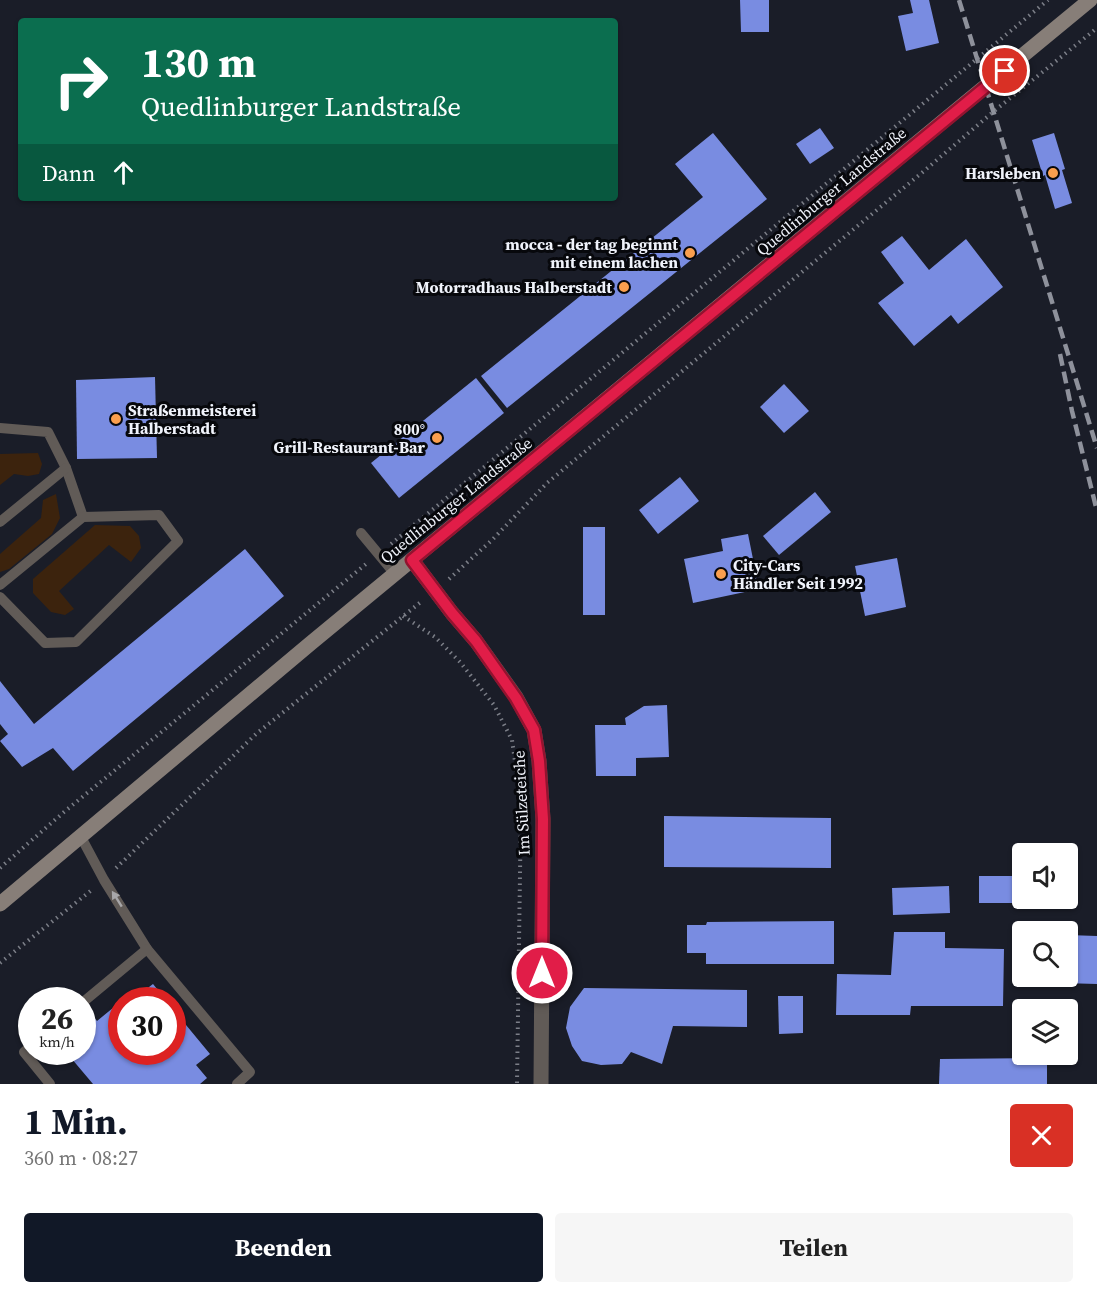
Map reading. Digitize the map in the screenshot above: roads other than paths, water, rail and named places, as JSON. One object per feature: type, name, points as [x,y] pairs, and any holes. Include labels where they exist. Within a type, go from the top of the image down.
[{"type":"main road","name":"Quedlinburger Landstraße","points":[[0,904],[395,574],[1090,0]]},
{"type":"street","name":"Im Sülzeteiche","points":[[412,560],[476,641],[516,698],[534,730],[541,780],[543,819],[541,1084]]},
{"type":"lane","points":[[0,428],[48,432],[66,468],[83,517]]},
{"type":"lane","points":[[0,522],[66,468]]},
{"type":"lane","points":[[0,585],[83,517],[159,515],[178,541],[76,642],[45,643],[0,597]]},
{"type":"lane","points":[[361,532],[395,574]]},
{"type":"lane","points":[[81,837],[104,880],[147,949],[250,1072],[237,1084]]},
{"type":"lane","points":[[96,991],[147,949]]},
{"type":"lane","points":[[35,1065],[50,1084]]},
{"type":"railway","points":[[959,0],[1097,448]]},
{"type":"railway","points":[[1060,354],[1097,511]]},
{"type":"place","name":"Harsleben","points":[[1053,173]]},
{"type":"place","name":"mocca - der tag beginnt mit einem lachen","points":[[690,253]]},
{"type":"place","name":"Motorradhaus Halberstadt","points":[[624,287]]},
{"type":"place","name":"Straßenmeisterei Halberstadt","points":[[116,419]]},
{"type":"place","name":"800° Grill-Restaurant-Bar","points":[[437,438]]},
{"type":"place","name":"City-Cars Händler Seit 1992","points":[[721,574]]}]
